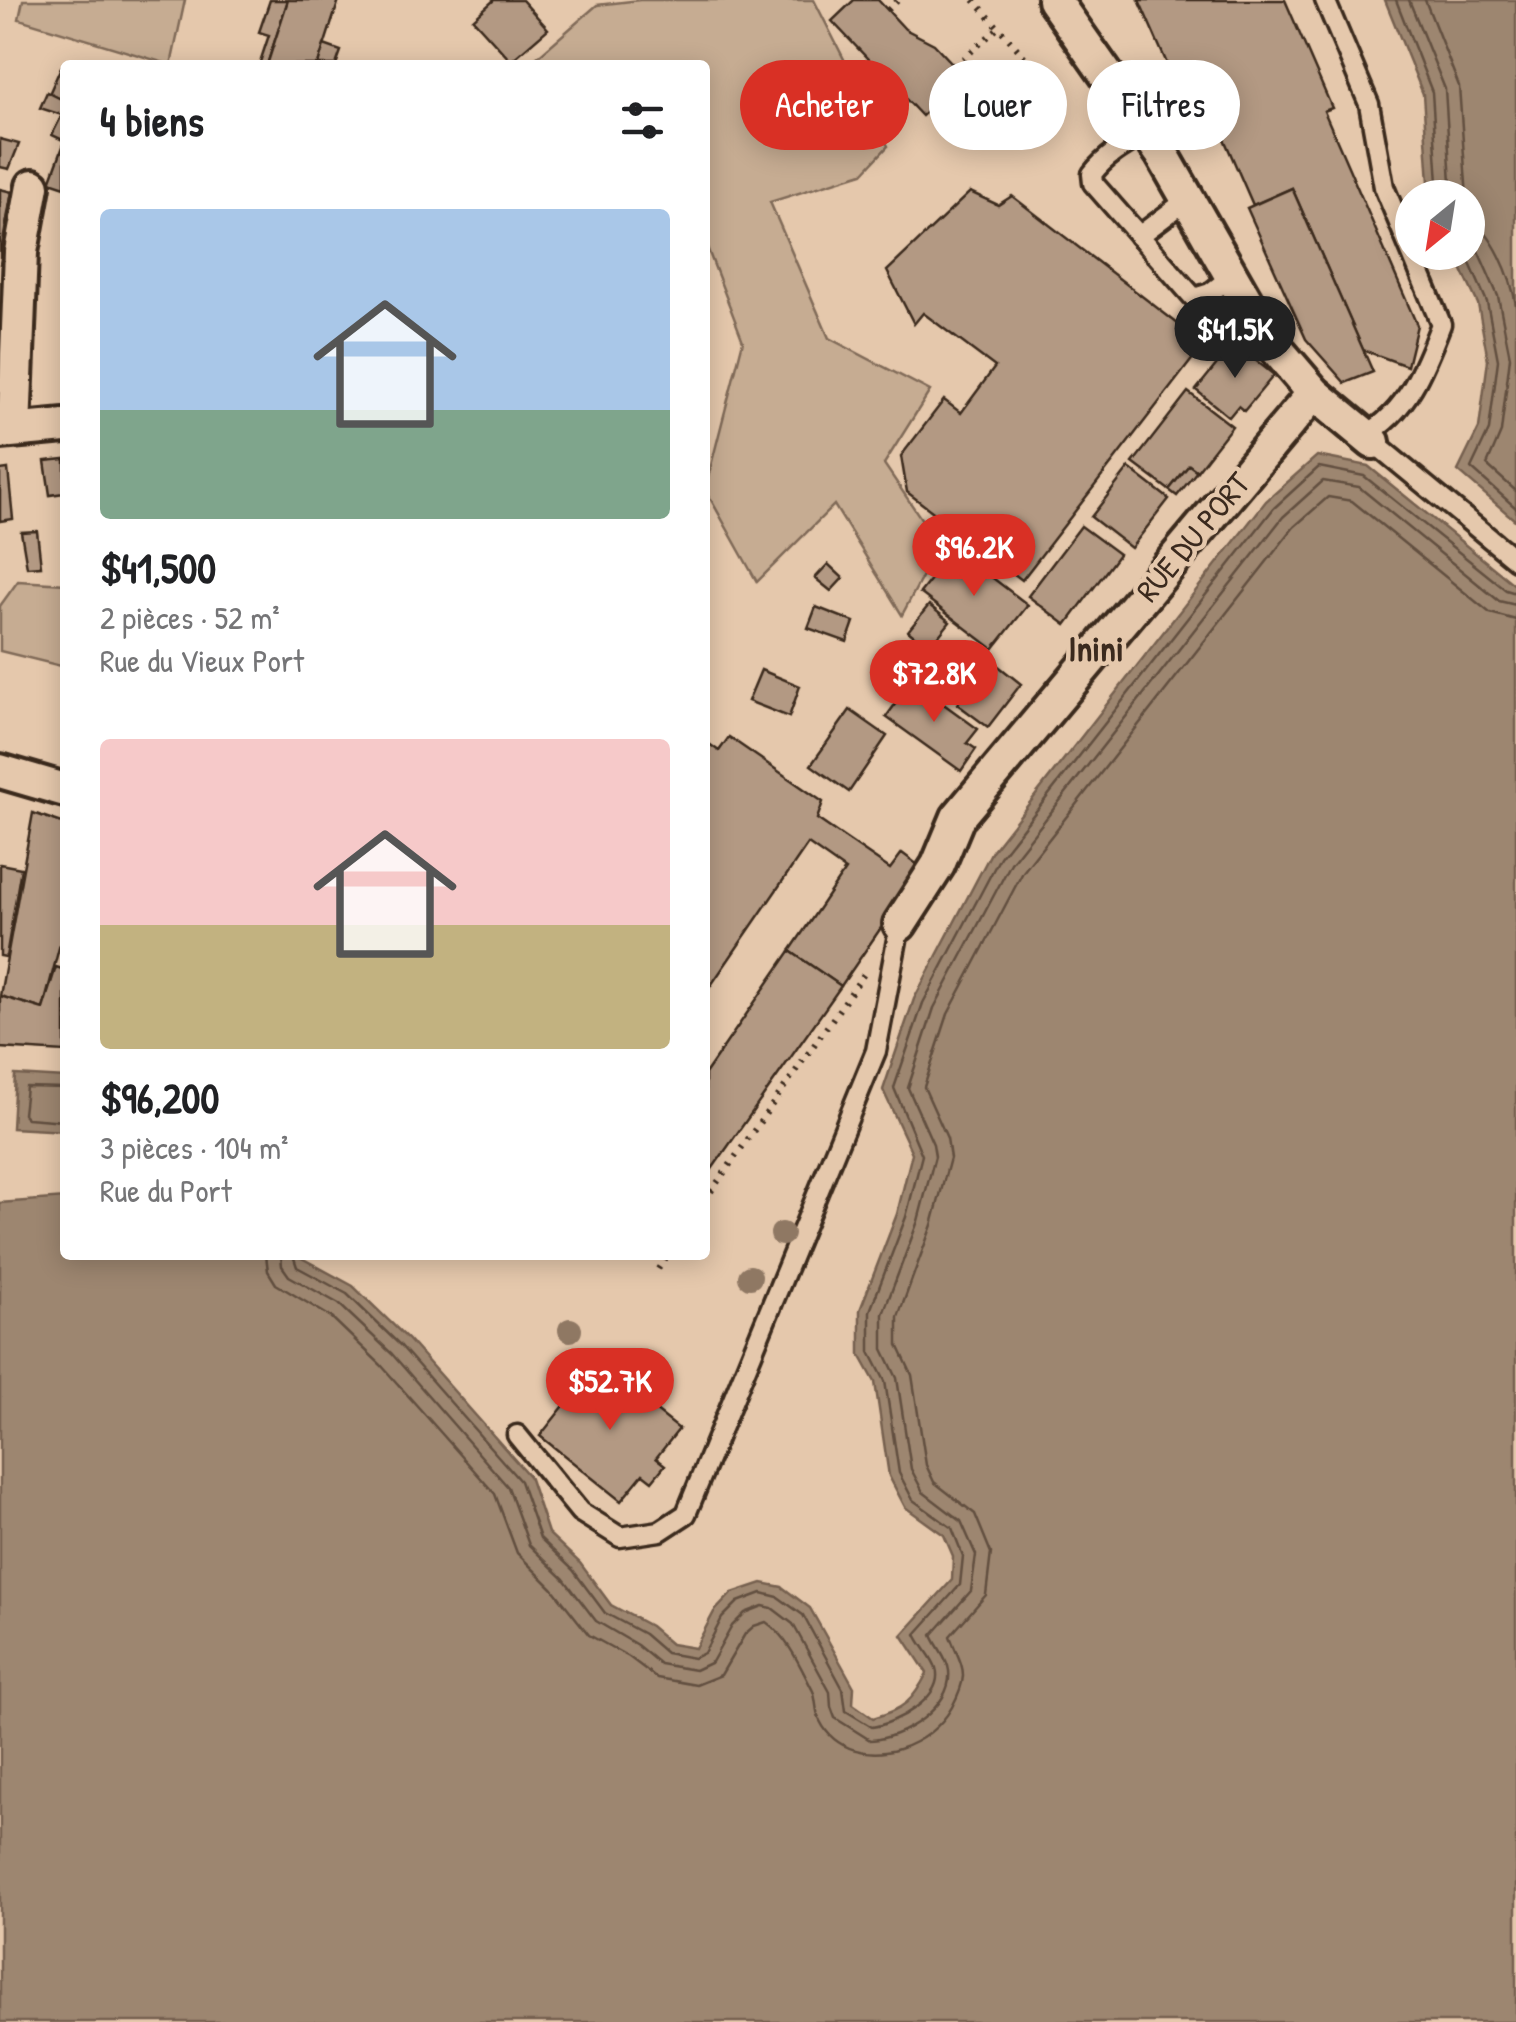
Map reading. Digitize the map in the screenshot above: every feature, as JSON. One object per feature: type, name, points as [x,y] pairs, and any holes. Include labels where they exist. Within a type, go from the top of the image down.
[{"type":"street","points":[[1054,0],[1097,60]]},
{"type":"street","points":[[1159,150],[1267,338],[1314,393],[1369,438]]},
{"type":"street","points":[[33,186],[21,252],[7,431],[60,426]]},
{"type":"street","name":"RUE DU PORT","points":[[900,924],[938,866],[958,818],[1314,393]]},
{"type":"street","points":[[0,771],[60,789]]},
{"type":"lane","points":[[1325,0],[1369,104],[1384,187],[1441,324],[1423,371],[1386,424],[1369,438],[1516,560]]},
{"type":"lane","points":[[1116,150],[1092,174],[1093,183],[1194,298],[1210,293],[1232,276]]},
{"type":"lane","points":[[1139,236],[1188,200]]},
{"type":"lane","points":[[517,1435],[580,1512],[620,1538],[660,1531],[686,1514],[876,1051],[900,924]]},
{"type":"path","points":[[888,10],[898,0]]},
{"type":"path","points":[[974,0],[1028,60]]},
{"type":"path","points":[[963,60],[998,28]]},
{"type":"path","points":[[710,1193],[866,972]]},
{"type":"path","points":[[658,1269],[664,1260]]},
{"type":"shaded area","points":[[23,0],[185,0],[172,60],[154,60],[19,19]]},
{"type":"shaded area","points":[[640,0],[814,0],[844,60],[740,60],[740,150],[884,150],[863,173],[770,202],[829,338],[930,391],[884,464],[939,545],[902,615],[834,505],[757,582],[710,498],[710,470],[743,341],[710,255],[710,60],[534,60],[597,5]]},
{"type":"shaded area","points":[[18,581],[60,584],[60,666],[0,651],[0,606]]},
{"type":"water","points":[[1385,0],[1516,0],[1516,521],[1458,471],[1479,428],[1488,360],[1478,304],[1462,270],[1485,270],[1485,180],[1429,180],[1423,94]]},
{"type":"water","points":[[1317,456],[1368,466],[1516,586],[1516,2022],[0,2022],[0,1203],[60,1198],[60,1260],[305,1260],[353,1286],[408,1339],[529,1476],[548,1533],[580,1563],[611,1605],[650,1626],[671,1644],[695,1648],[714,1612],[732,1593],[762,1583],[782,1587],[810,1608],[854,1687],[853,1704],[873,1718],[893,1711],[912,1697],[927,1673],[902,1635],[952,1580],[953,1556],[944,1535],[905,1507],[889,1476],[875,1382],[860,1355],[860,1310],[897,1214],[912,1153],[883,1090],[914,999],[992,851],[1266,501]]},
{"type":"water","points":[[15,1075],[60,1078],[60,1131],[12,1128]]},
{"type":"building","points":[[270,0],[288,0],[269,60],[261,60],[269,35],[259,32]]},
{"type":"building","points":[[288,0],[339,0],[320,60],[269,60]]},
{"type":"building","points":[[494,0],[522,0],[548,29],[510,60],[473,19]]},
{"type":"building","points":[[854,0],[878,0],[905,29],[934,44],[949,60],[929,60],[929,109],[922,116],[909,102],[909,60],[869,60],[832,21]]},
{"type":"building","points":[[1139,0],[1285,0],[1332,108],[1324,111],[1417,325],[1407,366],[1363,350],[1292,188],[1253,205],[1229,150],[1240,150],[1240,60],[1165,60]]},
{"type":"building","points":[[324,45],[341,51],[338,60],[320,60]]},
{"type":"building","points":[[60,69],[60,99],[49,94]]},
{"type":"building","points":[[47,92],[60,98],[60,114],[40,108]]},
{"type":"building","points":[[60,119],[60,139],[52,135]]},
{"type":"building","points":[[0,139],[19,144],[9,169],[0,167]]},
{"type":"building","points":[[60,155],[60,185],[50,182]]},
{"type":"building","points":[[1292,188],[1373,372],[1345,383],[1306,339],[1247,208]]},
{"type":"building","points":[[0,189],[12,192],[0,258]]},
{"type":"building","points":[[12,192],[20,195],[6,264],[0,264]]},
{"type":"building","points":[[970,192],[998,205],[1012,196],[1204,344],[1022,580],[907,492],[901,456],[944,400],[961,413],[995,367],[923,313],[914,324],[887,271]]},
{"type":"building","points":[[1234,343],[1274,375],[1244,411],[1238,406],[1229,417],[1196,390]]},
{"type":"building","points":[[1188,392],[1232,426],[1197,471],[1189,465],[1169,490],[1133,463]]},
{"type":"building","points":[[60,460],[60,494],[50,495],[45,461]]},
{"type":"building","points":[[1189,465],[1197,471],[1177,496],[1169,490]]},
{"type":"building","points":[[1129,468],[1169,499],[1131,548],[1091,517]]},
{"type":"building","points":[[8,469],[13,519],[0,521],[0,470]]},
{"type":"building","points":[[1081,526],[1119,554],[1066,625],[1028,596]]},
{"type":"building","points":[[37,531],[41,566],[27,567],[21,532]]},
{"type":"building","points":[[955,549],[1028,605],[993,649],[920,593]]},
{"type":"building","points":[[828,564],[843,578],[831,591],[815,578]]},
{"type":"building","points":[[929,605],[950,622],[929,648],[908,631]]},
{"type":"building","points":[[816,607],[854,622],[847,642],[808,628]]},
{"type":"building","points":[[920,651],[947,670],[933,691],[905,672]]},
{"type":"building","points":[[991,660],[1021,684],[988,727],[957,704]]},
{"type":"building","points":[[761,670],[800,686],[789,717],[748,701]]},
{"type":"building","points":[[912,681],[978,729],[967,743],[976,749],[961,771],[886,717]]},
{"type":"building","points":[[850,710],[887,736],[849,792],[811,765]]},
{"type":"building","points":[[729,737],[823,802],[817,819],[890,869],[902,853],[922,868],[841,986],[790,951],[845,870],[808,844],[710,987],[710,745],[719,751]]},
{"type":"building","points":[[33,813],[60,822],[60,944],[43,1009],[0,996]]},
{"type":"building","points":[[0,864],[21,868],[6,957],[0,956]]},
{"type":"building","points":[[790,951],[841,986],[710,1172],[710,1067]]},
{"type":"building","points":[[56,967],[60,968],[60,1052],[0,1048],[0,996],[43,1009]]},
{"type":"building","points":[[597,1364],[679,1429],[656,1458],[665,1465],[652,1481],[643,1474],[621,1501],[540,1436]]},
{"type":"district","name":"Inini","points":[[1096,649]]}]
